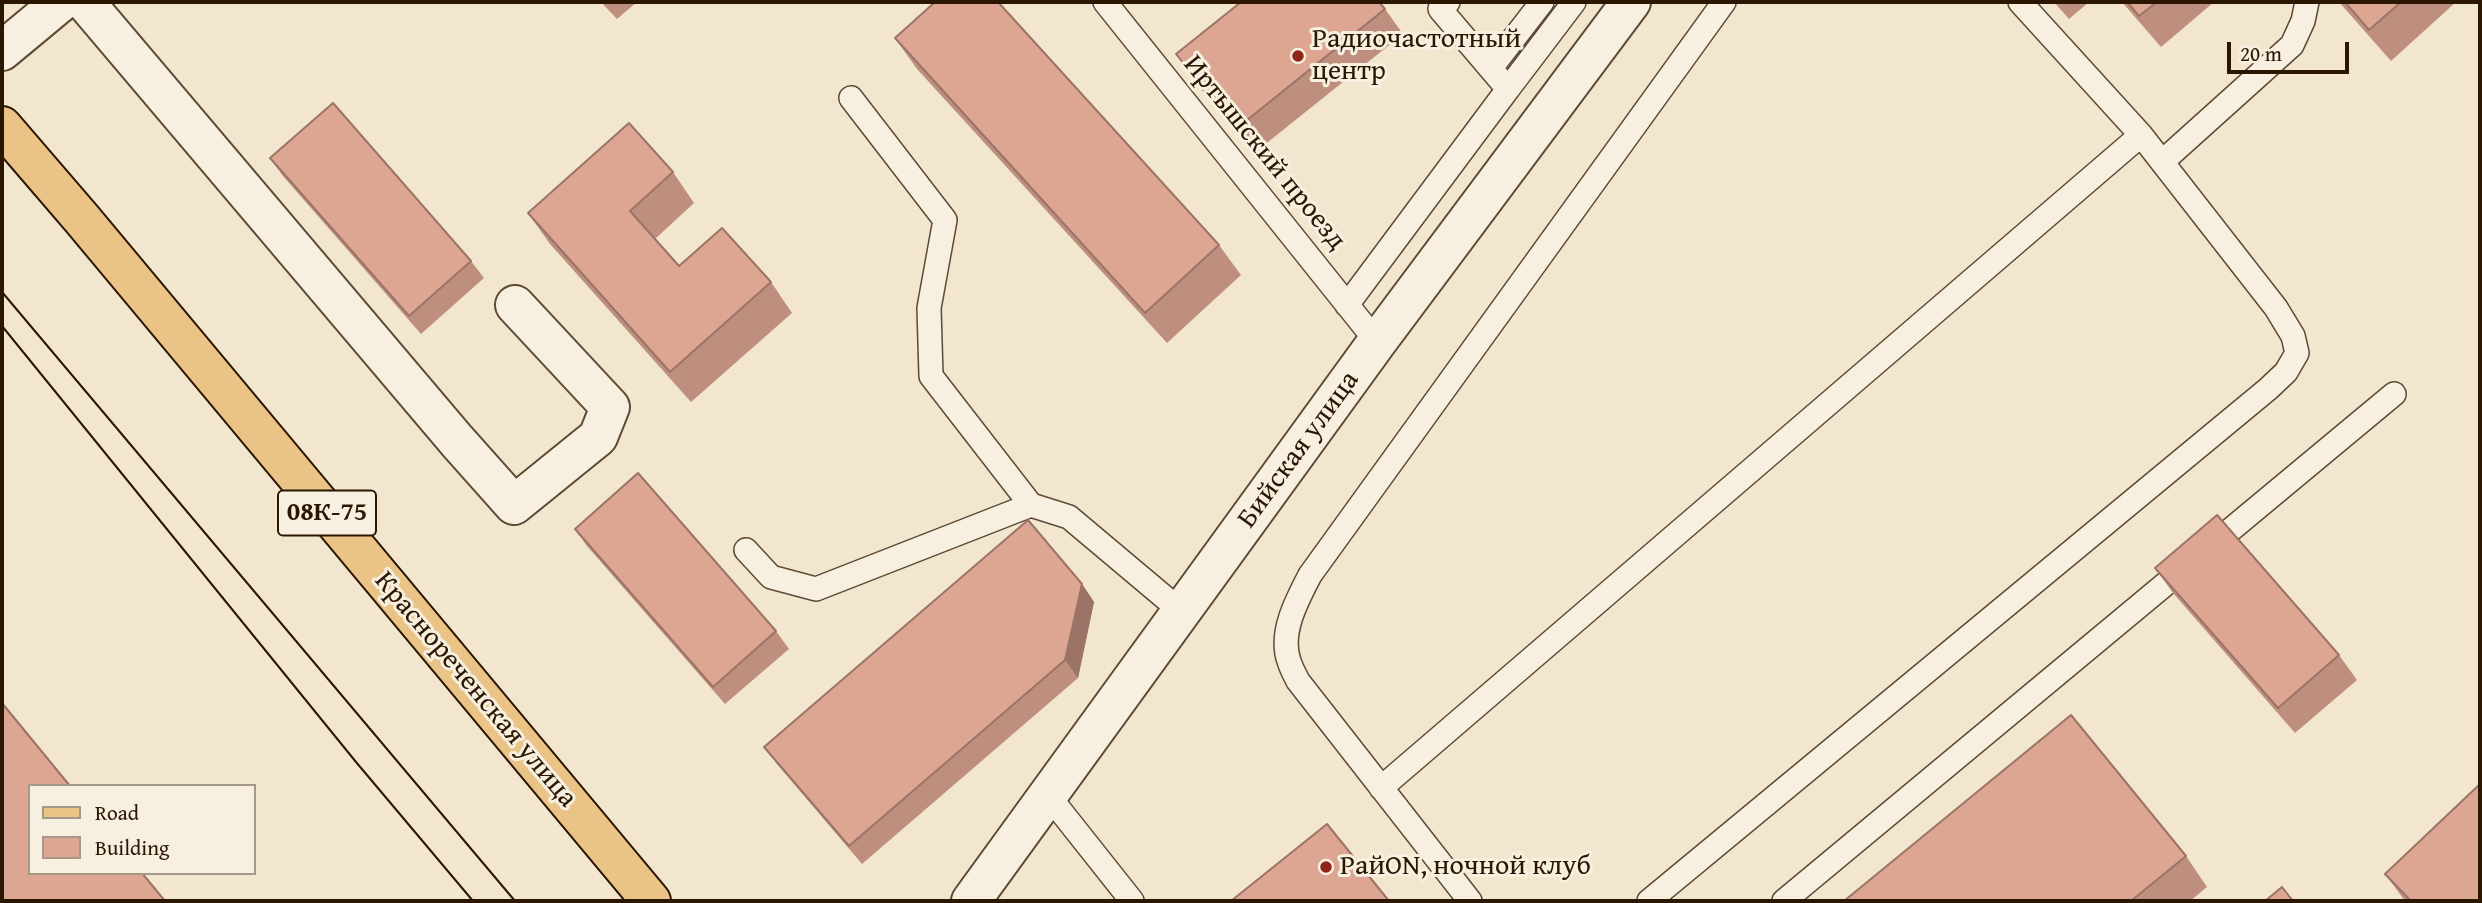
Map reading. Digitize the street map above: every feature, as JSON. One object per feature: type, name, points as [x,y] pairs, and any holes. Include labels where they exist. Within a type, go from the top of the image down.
[{"type":"main road","name":"Краснореченская улица","points":[[2,126],[651,901]]},
{"type":"street","points":[[2,51],[61,2]]},
{"type":"street","points":[[85,2],[514,505],[598,437],[610,407],[515,305]]},
{"type":"street","name":"Бийская улица","points":[[971,901],[1377,342],[1631,2]]},
{"type":"lane","name":"Иртышский проезд","points":[[1105,2],[1377,342]]},
{"type":"lane","points":[[1448,2],[1440,9],[1508,89]]},
{"type":"lane","points":[[1491,68],[1542,2]]},
{"type":"lane","points":[[1347,305],[1574,2]]},
{"type":"lane","points":[[1470,901],[1298,681],[1288,659],[1288,629],[1296,600],[1310,575],[1724,2]]},
{"type":"lane","points":[[1649,901],[2257,398],[2286,372],[2297,353],[2292,336],[2276,308],[2141,135],[2020,2]]},
{"type":"lane","points":[[2162,162],[2292,45],[2303,21],[2307,2]]},
{"type":"lane","points":[[851,97],[945,220],[929,308],[932,376],[1031,506],[1069,517],[1182,612]]},
{"type":"lane","points":[[1381,788],[2141,135]]},
{"type":"lane","points":[[1784,901],[2394,394]]},
{"type":"lane","points":[[746,550],[771,577],[816,589],[1031,506]]},
{"type":"lane","points":[[1048,795],[1132,901]]},
{"type":"building","points":[[935,2],[998,2],[1219,245],[1145,313],[895,38]]},
{"type":"building","name":"Радиочастотный центр","points":[[1241,2],[1379,2],[1385,9],[1236,129],[1176,54]]},
{"type":"building","points":[[2127,2],[2157,2],[2139,16]]},
{"type":"building","points":[[2345,2],[2401,2],[2369,30]]},
{"type":"building","points":[[333,103],[471,261],[409,316],[270,158]]},
{"type":"building","points":[[629,123],[673,172],[630,211],[679,266],[722,228],[771,282],[670,372],[528,213]]},
{"type":"building","points":[[638,473],[776,631],[713,687],[575,529]]},
{"type":"building","points":[[2217,515],[2339,655],[2278,708],[2155,568]]},
{"type":"building","points":[[1028,520],[1082,584],[1065,660],[849,846],[764,747]]},
{"type":"building","points":[[2,703],[68,784],[28,784],[28,875],[144,875],[165,901],[2,901]]},
{"type":"building","points":[[2071,715],[2186,856],[2131,901],[1844,901]]},
{"type":"building","points":[[2480,784],[2480,901],[2411,901],[2385,874]]},
{"type":"building","name":"РайON, ночной клуб","points":[[1327,824],[1389,901],[1231,901]]},
{"type":"building","points":[[2282,887],[2293,901],[2265,901]]},
{"type":"tram line","points":[[2,292],[515,901]]},
{"type":"tram line","points":[[2,326],[356,762],[473,901]]},
{"type":"place","name":"Радиочастотный центр","points":[[1298,56]]},
{"type":"place","name":"РайON, ночной клуб","points":[[1326,867]]}]
